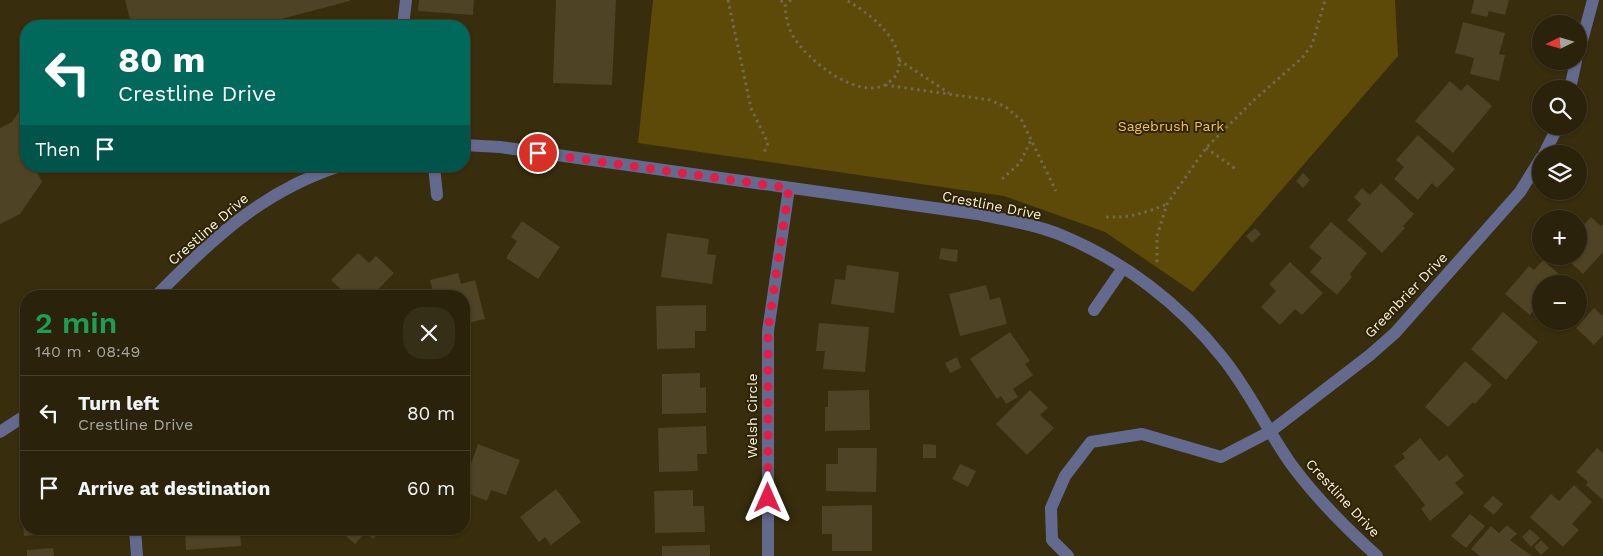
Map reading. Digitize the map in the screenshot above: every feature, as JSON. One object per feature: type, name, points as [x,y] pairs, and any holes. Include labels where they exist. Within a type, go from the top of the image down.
[{"type":"street","points":[[404,20],[406,0]]},
{"type":"street","points":[[1588,19],[1593,0]]},
{"type":"street","name":"Crestline Drive","points":[[470,145],[500,147],[977,214],[1061,235],[1123,268],[1178,307],[1223,358],[1294,467],[1322,502],[1377,556]]},
{"type":"street","name":"Crestline Drive","points":[[162,290],[236,220],[265,200],[322,172]]},
{"type":"street","points":[[435,172],[437,195]]},
{"type":"street","name":"Greenbrier Drive","points":[[1068,556],[1052,540],[1051,508],[1065,476],[1091,442],[1142,434],[1221,457],[1271,431],[1370,355],[1395,333],[1520,192],[1532,173]]},
{"type":"street","name":"Welsh Circle","points":[[768,556],[768,330],[789,188]]},
{"type":"street","points":[[1094,310],[1123,268]]},
{"type":"street","points":[[0,432],[20,419]]},
{"type":"street","points":[[135,535],[137,556]]},
{"type":"path","points":[[728,0],[751,108],[768,143],[763,155]]},
{"type":"path","points":[[780,0],[785,6],[787,22],[794,38],[812,59],[831,74],[872,88],[885,85],[990,100],[1006,106],[1022,121],[1056,191]]},
{"type":"path","points":[[785,6],[791,0]]},
{"type":"path","points":[[846,0],[857,6],[894,42],[899,60],[897,75],[885,85]]},
{"type":"path","points":[[1157,262],[1157,236],[1167,204],[1206,148],[1254,100],[1302,58],[1312,45],[1325,0]]},
{"type":"path","points":[[899,60],[951,94]]},
{"type":"path","points":[[1002,179],[1020,163],[1031,140]]},
{"type":"path","points":[[1206,148],[1237,170]]},
{"type":"path","points":[[1106,217],[1124,218],[1144,214],[1167,204]]},
{"type":"green space","name":"Sagebrush Park","points":[[653,0],[1395,0],[1398,56],[1193,292],[1105,232],[1004,196],[638,143]]},
{"type":"building","points":[[125,0],[350,0],[277,20],[130,20]]},
{"type":"building","points":[[419,0],[474,0],[473,15],[418,11]]},
{"type":"building","points":[[556,0],[616,0],[612,85],[553,83]]},
{"type":"building","points":[[1474,0],[1509,0],[1505,15],[1489,11],[1487,17],[1471,13]]},
{"type":"building","points":[[1463,22],[1505,33],[1499,54],[1505,55],[1499,81],[1470,74],[1474,58],[1455,53]]},
{"type":"building","points":[[1450,81],[1461,91],[1467,84],[1492,106],[1453,153],[1415,121]]},
{"type":"building","points":[[20,110],[20,172],[40,172],[38,174],[42,182],[20,214],[0,224],[0,128],[12,122]]},
{"type":"building","points":[[1418,135],[1455,169],[1437,188],[1432,183],[1418,200],[1394,179],[1404,167],[1396,160]]},
{"type":"building","points":[[1303,173],[1310,180],[1303,188],[1296,181]]},
{"type":"building","points":[[1381,183],[1414,214],[1403,226],[1405,228],[1382,253],[1347,220],[1361,204],[1354,197],[1362,188],[1370,195]]},
{"type":"building","points":[[1591,217],[1601,226],[1603,224],[1603,252],[1583,274],[1574,265],[1587,265],[1587,221]]},
{"type":"building","points":[[522,221],[560,247],[538,279],[506,258],[517,241],[511,237]]},
{"type":"building","points":[[1331,222],[1367,253],[1350,274],[1352,277],[1337,295],[1310,272],[1322,258],[1309,247]]},
{"type":"building","points":[[1255,228],[1261,234],[1252,243],[1246,236]]},
{"type":"building","points":[[667,233],[709,239],[707,254],[716,255],[712,284],[661,277]]},
{"type":"building","points":[[941,248],[958,250],[957,262],[939,259]]},
{"type":"building","points":[[358,253],[369,263],[376,256],[394,273],[378,290],[342,290],[331,280]]},
{"type":"building","points":[[1290,262],[1323,293],[1302,315],[1295,309],[1280,325],[1261,307],[1276,291],[1269,284]]},
{"type":"building","points":[[847,265],[899,272],[894,313],[831,304],[835,279],[845,280]]},
{"type":"building","points":[[1538,265],[1549,265],[1560,275],[1532,275],[1532,312],[1530,315],[1505,294],[1529,266],[1534,270]]},
{"type":"building","points":[[458,273],[461,284],[475,280],[485,319],[470,323],[470,290],[432,290],[430,280]]},
{"type":"building","points":[[986,285],[990,300],[1000,297],[1007,324],[960,336],[949,294]]},
{"type":"building","points":[[706,305],[706,331],[695,331],[695,348],[657,349],[656,306]]},
{"type":"building","points":[[1594,308],[1603,316],[1603,335],[1594,345],[1578,330],[1587,330],[1587,316]]},
{"type":"building","points":[[1503,312],[1538,342],[1506,380],[1471,349]]},
{"type":"building","points":[[819,323],[869,327],[865,372],[823,369],[825,351],[816,351]]},
{"type":"building","points":[[1010,332],[1030,361],[1025,364],[1033,375],[1013,389],[1018,397],[1006,404],[1001,396],[997,399],[970,359]]},
{"type":"building","points":[[957,357],[961,368],[950,373],[945,363]]},
{"type":"building","points":[[1465,361],[1492,385],[1475,404],[1473,402],[1448,427],[1425,407]]},
{"type":"building","points":[[700,373],[700,388],[706,387],[706,413],[662,414],[662,374]]},
{"type":"building","points":[[869,390],[870,430],[825,431],[825,407],[828,407],[828,391]]},
{"type":"building","points":[[1030,390],[1048,408],[1040,415],[1054,428],[1027,455],[996,424]]},
{"type":"building","points":[[706,426],[707,454],[697,454],[698,471],[659,472],[658,428]]},
{"type":"building","points":[[1420,438],[1439,461],[1447,455],[1464,476],[1455,483],[1464,493],[1430,521],[1421,509],[1425,505],[1394,466],[1405,458],[1402,454]]},
{"type":"building","points":[[478,444],[520,460],[506,495],[491,490],[487,501],[470,494],[470,467]]},
{"type":"building","points":[[923,444],[936,445],[936,458],[923,458]]},
{"type":"building","points":[[838,448],[877,448],[876,492],[826,491],[826,464],[838,464]]},
{"type":"building","points":[[1597,448],[1603,453],[1603,500],[1586,485],[1588,482],[1576,472]]},
{"type":"building","points":[[960,464],[976,471],[968,487],[952,479]]},
{"type":"building","points":[[1574,485],[1592,502],[1572,524],[1579,530],[1563,547],[1530,517],[1551,494],[1559,501]]},
{"type":"building","points":[[556,489],[581,522],[551,545],[545,537],[539,542],[520,517]]},
{"type":"building","points":[[693,490],[693,506],[704,506],[705,532],[655,533],[654,491]]},
{"type":"building","points":[[1493,496],[1503,504],[1494,515],[1483,506]]},
{"type":"building","points":[[872,505],[872,551],[832,551],[832,534],[822,534],[822,506]]},
{"type":"building","points":[[1470,514],[1485,526],[1466,548],[1451,536]]},
{"type":"building","points":[[1507,525],[1517,534],[1510,540],[1532,556],[1480,556],[1471,549],[1491,526],[1499,533]]},
{"type":"building","points":[[1530,529],[1540,538],[1531,547],[1522,537]]},
{"type":"building","points":[[185,535],[240,535],[241,546],[186,550]]},
{"type":"building","points":[[345,535],[363,535],[355,544]]},
{"type":"building","points":[[1541,540],[1549,548],[1541,555],[1534,547]]},
{"type":"building","points":[[710,545],[710,556],[662,556],[662,546]]},
{"type":"building","points":[[53,548],[54,556],[27,556],[27,550]]},
{"type":"route","points":[[538,153],[789,188],[768,330],[768,498]]}]
